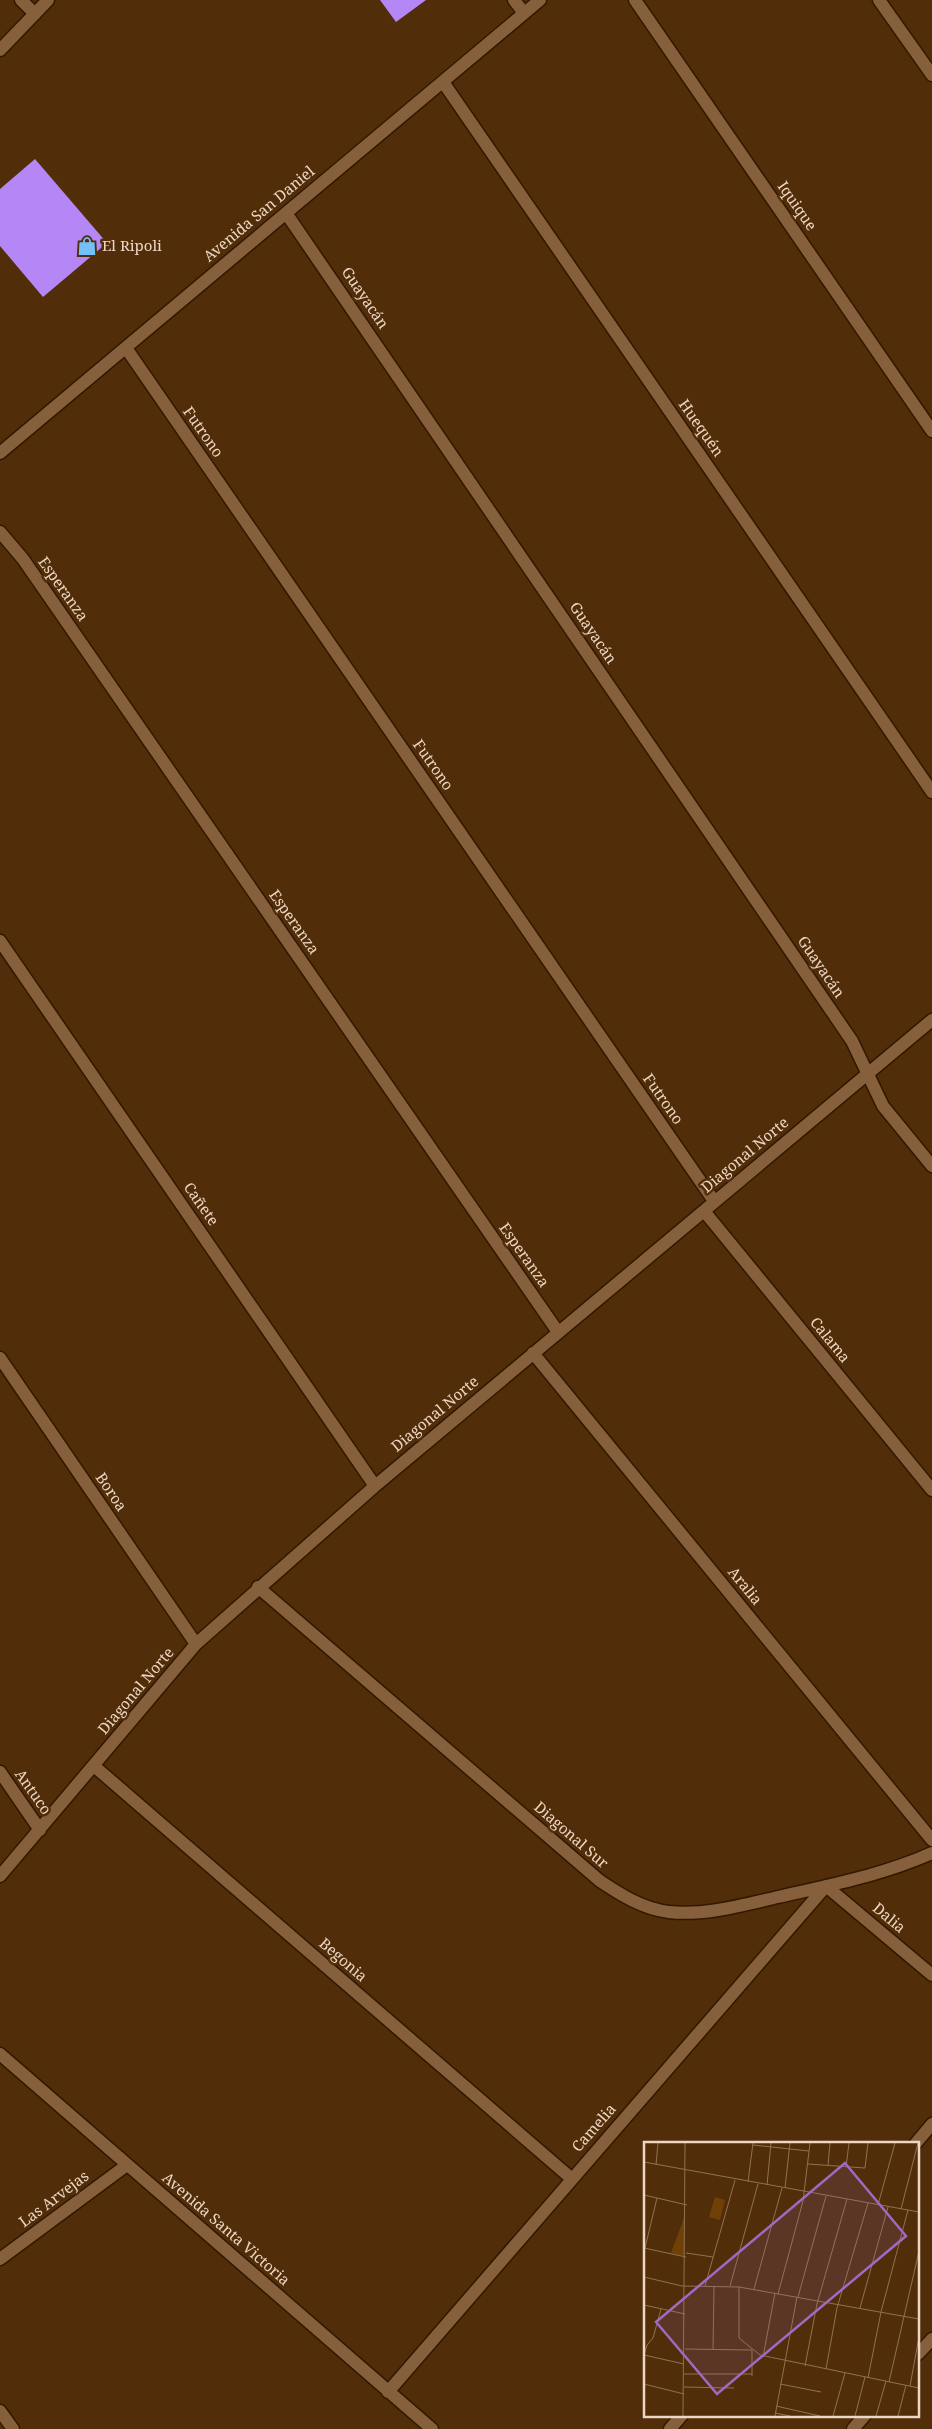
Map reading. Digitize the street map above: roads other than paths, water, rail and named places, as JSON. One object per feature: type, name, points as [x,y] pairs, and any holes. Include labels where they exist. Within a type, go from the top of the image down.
[{"type":"street","points":[[21,0],[34,14]]},
{"type":"street","points":[[0,50],[48,0]]},
{"type":"street","points":[[514,0],[524,13]]},
{"type":"street","name":"Avenida San Daniel","points":[[0,453],[540,0]]},
{"type":"street","name":"Iquique","points":[[635,0],[932,431]]},
{"type":"street","points":[[879,0],[932,75]]},
{"type":"street","name":"Huequén","points":[[442,82],[932,792]]},
{"type":"street","name":"Guayacán","points":[[286,213],[852,1041],[883,1106],[932,1166]]},
{"type":"street","name":"Futrono","points":[[126,348],[714,1201]]},
{"type":"street","name":"Esperanza","points":[[0,532],[23,559],[558,1332]]},
{"type":"street","name":"Cañete","points":[[0,941],[375,1486]]},
{"type":"street","name":"Diagonal Norte","points":[[0,1876],[196,1644],[258,1587],[533,1353],[932,1020]]},
{"type":"street","name":"Calama","points":[[704,1211],[932,1490]]},
{"type":"street","name":"Aralia","points":[[533,1353],[932,1840]]},
{"type":"street","name":"Boroa","points":[[0,1358],[196,1644]]},
{"type":"street","name":"Diagonal Sur","points":[[258,1587],[600,1881],[622,1896],[654,1909],[689,1913],[733,1907],[826,1886],[900,1866],[932,1853]]},
{"type":"street","name":"Begonia","points":[[94,1766],[572,2179]]},
{"type":"street","name":"Antuco","points":[[0,1772],[40,1830]]},
{"type":"street","name":"Dalia","points":[[826,1886],[932,1975]]},
{"type":"street","name":"Camelia","points":[[388,2392],[826,1886]]},
{"type":"street","name":"Avenida Santa Victoria","points":[[0,2054],[432,2429]]},
{"type":"street","points":[[917,2142],[932,2124]]},
{"type":"street","name":"Las Arvejas","points":[[0,2260],[127,2165]]},
{"type":"street","points":[[920,2352],[932,2338]]},
{"type":"street","points":[[0,2411],[13,2429]]},
{"type":"street","points":[[670,2429],[681,2416]]},
{"type":"street","points":[[853,2429],[864,2416]]},
{"type":"place","name":"El Ripoli","points":[[87,246]]}]
